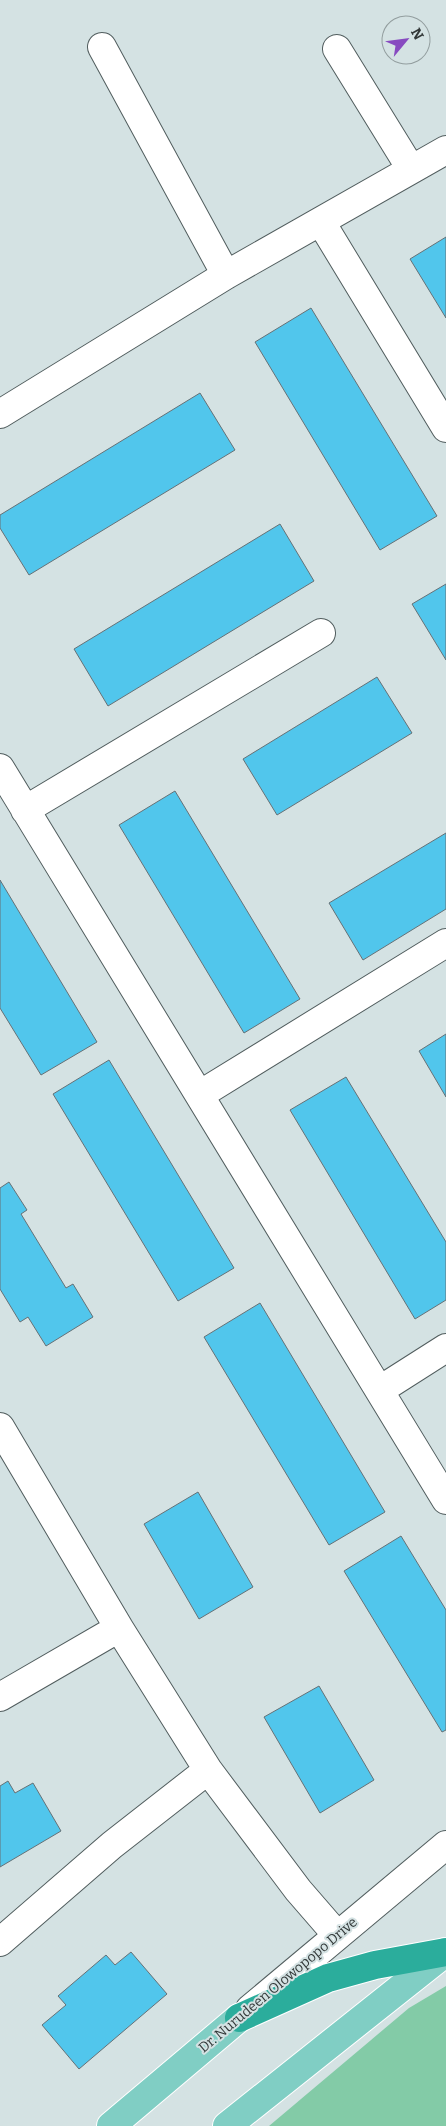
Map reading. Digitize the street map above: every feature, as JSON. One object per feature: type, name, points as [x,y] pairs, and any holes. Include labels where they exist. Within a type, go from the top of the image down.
[{"type":"highway","points":[[239,2018],[328,1978],[375,1965],[446,1952]]},
{"type":"main road","points":[[227,2126],[446,1952]]},
{"type":"main road","name":"Dr. Nurudeen Olowopopo Drive","points":[[111,2126],[239,2018]]},
{"type":"street","points":[[102,47],[226,275]]},
{"type":"street","points":[[337,49],[411,169]]},
{"type":"street","points":[[0,414],[226,275],[446,150]]},
{"type":"street","points":[[321,222],[446,428]]},
{"type":"street","points":[[25,810],[321,633]]},
{"type":"street","points":[[0,768],[446,1500]]},
{"type":"street","points":[[200,1094],[446,943]]},
{"type":"street","points":[[380,1390],[446,1348]]},
{"type":"street","points":[[0,1427],[119,1628],[208,1770],[298,1890],[338,1935]]},
{"type":"street","points":[[0,1697],[119,1628]]},
{"type":"street","points":[[0,1942],[112,1845],[208,1770]]},
{"type":"street","name":"Dr. Nurudeen Olowopopo Drive","points":[[239,2018],[446,1845]]},
{"type":"green space","points":[[446,1986],[446,2126],[269,2126],[409,2008]]},
{"type":"building","points":[[446,237],[446,318],[410,259]]},
{"type":"building","points":[[311,308],[437,516],[380,550],[255,342]]},
{"type":"building","points":[[200,393],[235,450],[29,575],[0,528],[0,515]]},
{"type":"building","points":[[280,524],[314,581],[108,706],[74,649]]},
{"type":"building","points":[[446,584],[446,660],[412,604]]},
{"type":"building","points":[[377,677],[412,733],[277,815],[243,759]]},
{"type":"building","points":[[175,791],[300,999],[244,1033],[119,825]]},
{"type":"building","points":[[446,833],[446,909],[363,960],[329,903]]},
{"type":"building","points":[[0,880],[97,1042],[41,1075],[0,1008]]},
{"type":"building","points":[[446,1034],[446,1097],[419,1051]]},
{"type":"building","points":[[109,1060],[234,1268],[178,1301],[53,1094]]},
{"type":"building","points":[[346,1077],[446,1242],[446,1300],[415,1319],[290,1110]]},
{"type":"building","points":[[9,1182],[27,1210],[21,1214],[66,1288],[73,1284],[93,1317],[46,1346],[28,1317],[20,1322],[0,1289],[0,1188]]},
{"type":"building","points":[[260,1303],[385,1512],[329,1545],[204,1337]]},
{"type":"building","points":[[198,1492],[253,1587],[199,1619],[144,1524]]},
{"type":"building","points":[[401,1536],[446,1610],[446,1730],[442,1732],[344,1571]]},
{"type":"building","points":[[319,1686],[374,1780],[320,1813],[264,1717]]},
{"type":"building","points":[[8,1781],[15,1793],[33,1783],[61,1831],[0,1867],[0,1786]]},
{"type":"building","points":[[131,1952],[167,1994],[79,2069],[42,2025],[66,2005],[58,1996],[106,1955],[115,1965]]}]
